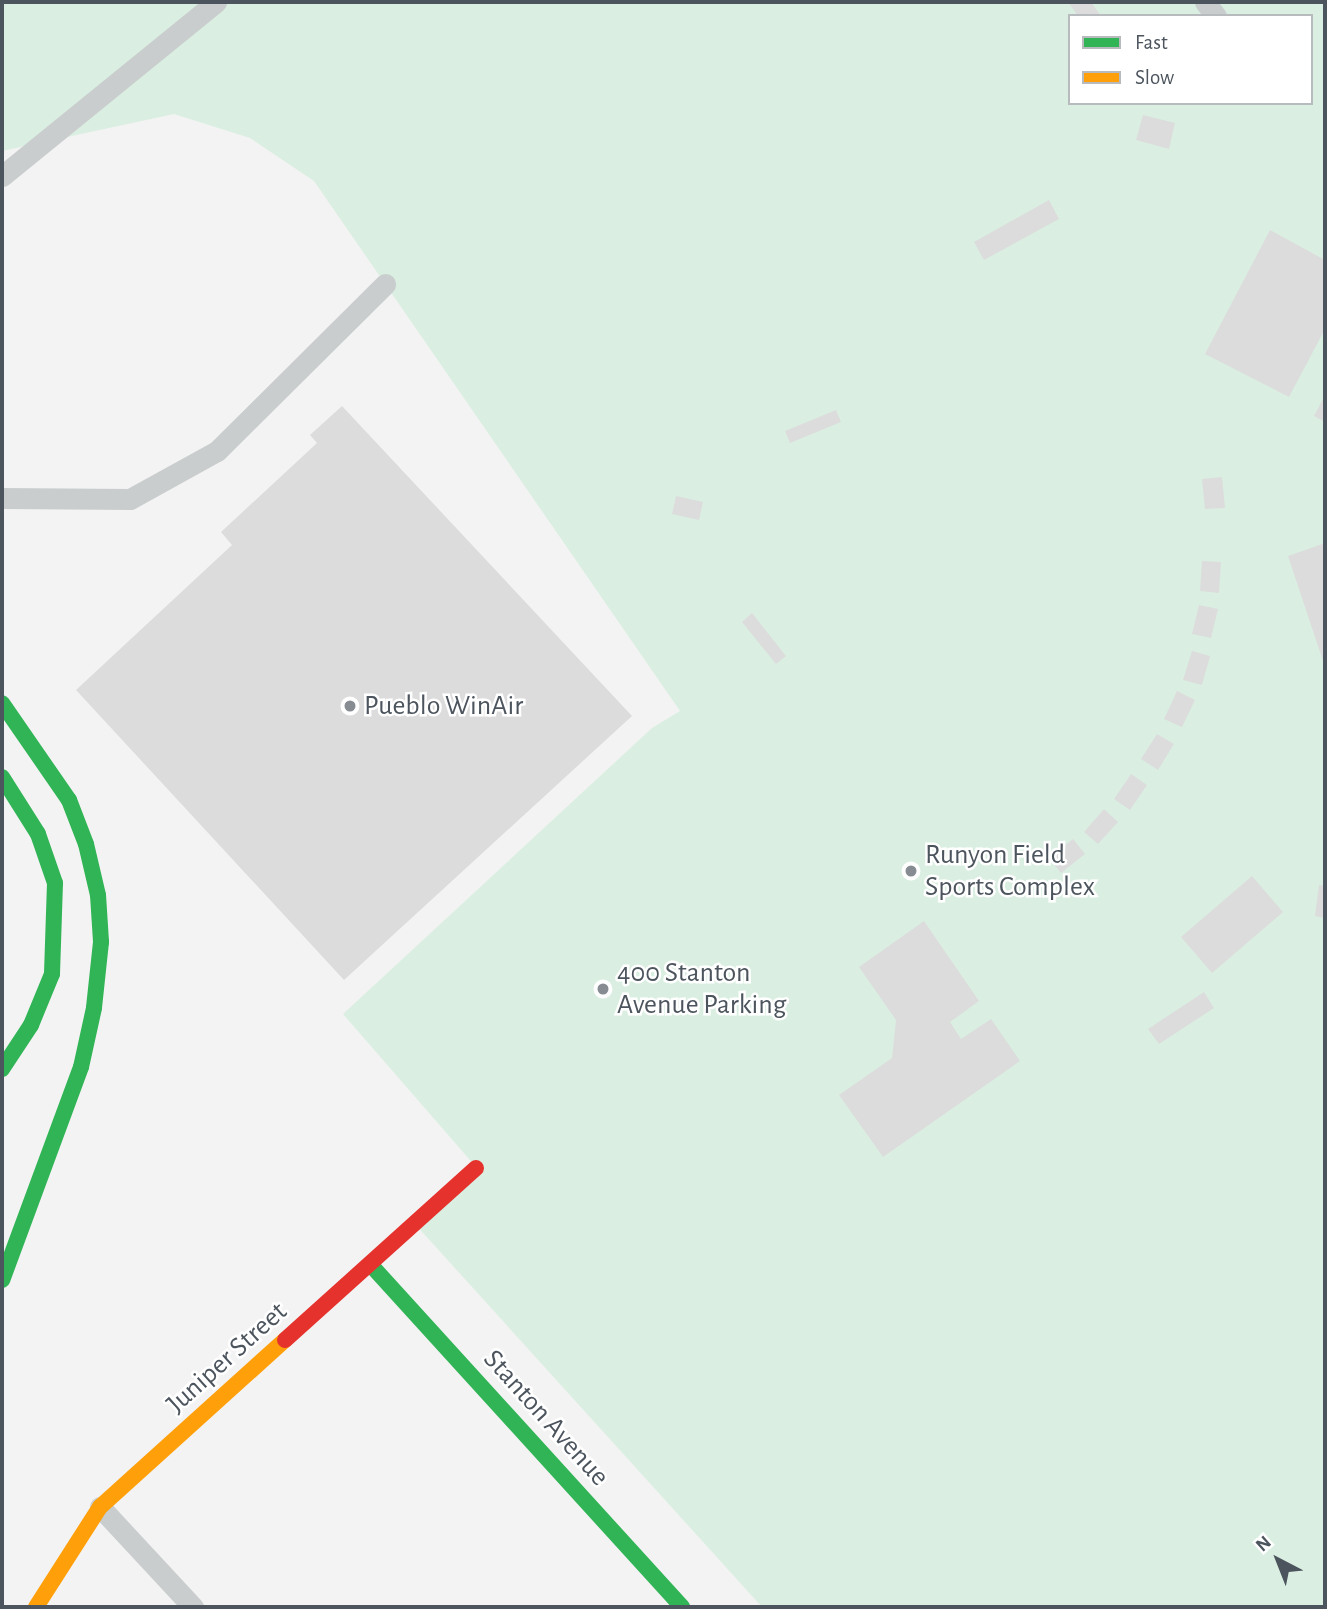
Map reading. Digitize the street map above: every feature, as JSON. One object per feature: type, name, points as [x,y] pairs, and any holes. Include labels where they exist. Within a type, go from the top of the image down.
[{"type":"main road","points":[[2,703],[69,800],[86,844],[98,895],[102,942],[94,1009],[81,1067],[2,1280]]},
{"type":"main road","points":[[2,777],[38,834],[55,883],[52,974],[31,1025],[2,1069]]},
{"type":"main road","name":"Juniper Street","points":[[37,1607],[100,1507],[476,1168]]},
{"type":"main road","name":"Stanton Avenue","points":[[370,1264],[682,1607]]},
{"type":"lane","points":[[2,176],[216,2]]},
{"type":"lane","points":[[2,498],[130,499],[217,451],[385,284]]},
{"type":"lane","points":[[100,1507],[193,1607]]},
{"type":"green space","name":"Runyon Field Sports Complex","points":[[2,2],[1325,2],[1325,1607],[762,1607],[415,1224],[476,1167],[343,1014],[652,728],[680,711],[314,181],[250,138],[174,114],[2,151]]},
{"type":"building","points":[[1068,2],[1091,2],[1100,14],[1077,14]]},
{"type":"building","points":[[1143,115],[1175,123],[1169,149],[1136,140]]},
{"type":"building","points":[[1049,200],[1059,219],[984,260],[974,242]]},
{"type":"building","points":[[1270,230],[1325,260],[1325,329],[1289,397],[1205,354]]},
{"type":"building","points":[[1325,395],[1325,422],[1314,416]]},
{"type":"building","points":[[342,406],[632,716],[344,980],[76,690],[232,545],[221,532],[317,443],[310,435]]},
{"type":"building","points":[[836,410],[841,422],[790,443],[785,431]]},
{"type":"building","points":[[1222,477],[1225,508],[1205,509],[1202,479]]},
{"type":"building","points":[[676,496],[703,502],[699,520],[672,514]]},
{"type":"building","points":[[1325,543],[1325,667],[1288,556]]},
{"type":"building","points":[[1202,561],[1221,562],[1219,593],[1200,591]]},
{"type":"building","points":[[1199,605],[1218,609],[1211,638],[1192,634]]},
{"type":"building","points":[[752,613],[786,656],[776,664],[742,622]]},
{"type":"building","points":[[1192,651],[1210,656],[1202,685],[1183,680]]},
{"type":"building","points":[[1177,691],[1195,700],[1182,727],[1164,719]]},
{"type":"building","points":[[1157,734],[1174,744],[1158,770],[1141,759]]},
{"type":"building","points":[[1131,774],[1147,785],[1130,810],[1114,799]]},
{"type":"building","points":[[1104,809],[1118,822],[1098,844],[1084,832]]},
{"type":"building","points":[[1073,839],[1085,854],[1061,873],[1049,858]]},
{"type":"building","points":[[1252,876],[1283,912],[1212,973],[1181,937]]},
{"type":"building","points":[[1319,885],[1325,886],[1325,918],[1315,916]]},
{"type":"building","points":[[924,921],[979,1001],[950,1022],[961,1039],[991,1019],[1020,1061],[883,1157],[839,1095],[892,1058],[896,1020],[859,967]]},
{"type":"building","points":[[1204,992],[1214,1008],[1159,1044],[1148,1029]]},
{"type":"traffic: fast","points":[[2,703],[69,800],[86,844],[98,895],[101,942],[94,1008],[81,1067],[2,1280]]},
{"type":"traffic: fast","points":[[2,777],[38,834],[55,883],[52,974],[31,1025],[2,1069]]},
{"type":"traffic: fast","points":[[370,1264],[682,1607]]},
{"type":"traffic: slow","points":[[36,1607],[100,1507],[285,1340]]},
{"type":"traffic: jam","points":[[285,1340],[476,1168]]},
{"type":"place","name":"Pueblo WinAir","points":[[350,706]]},
{"type":"place","name":"Runyon Field Sports Complex","points":[[911,871]]},
{"type":"place","name":"400 Stanton Avenue Parking","points":[[603,989]]}]
